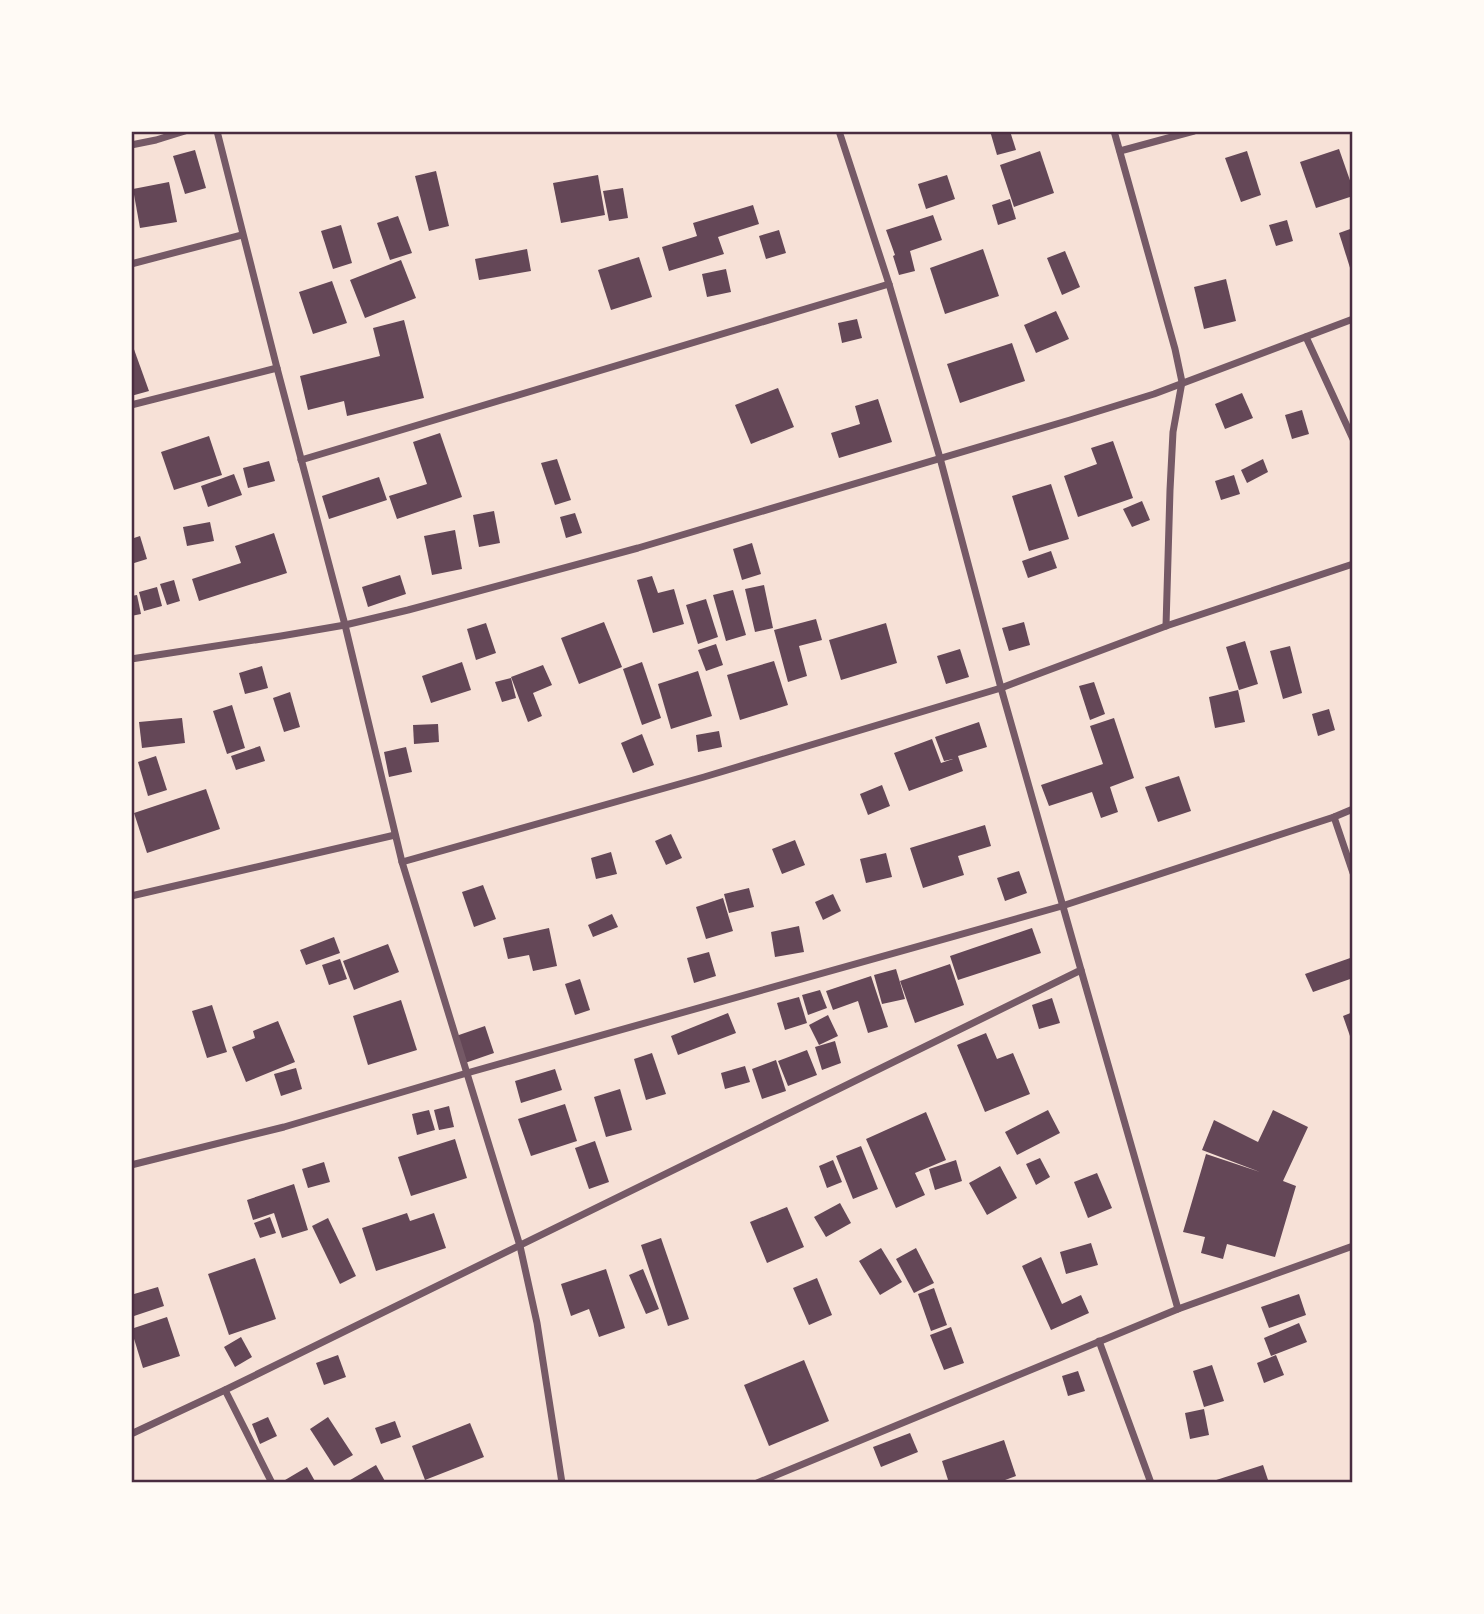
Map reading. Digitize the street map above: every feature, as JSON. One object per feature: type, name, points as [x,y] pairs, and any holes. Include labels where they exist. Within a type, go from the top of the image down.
[{"type":"street","points":[[131,145],[155,135],[185,131]]},
{"type":"street","points":[[217,131],[345,625],[402,862],[520,1246],[537,1323],[562,1483]]},
{"type":"street","points":[[839,131],[940,458],[1001,688],[1178,1309]]},
{"type":"street","points":[[1114,131],[1182,382],[1173,432],[1166,626]]},
{"type":"street","points":[[1120,152],[1195,131]]},
{"type":"street","points":[[131,264],[242,235]]},
{"type":"street","points":[[301,460],[888,284]]},
{"type":"street","points":[[131,659],[345,625],[638,548],[1154,394],[1353,319]]},
{"type":"street","points":[[1306,337],[1353,439]]},
{"type":"street","points":[[131,405],[277,368]]},
{"type":"street","points":[[402,862],[704,777],[1001,688],[1166,626],[1353,564]]},
{"type":"street","points":[[131,1165],[284,1127],[1062,906],[1353,809]]},
{"type":"street","points":[[1334,817],[1353,873]]},
{"type":"street","points":[[131,896],[396,835]]},
{"type":"street","points":[[131,1434],[1081,970]]},
{"type":"street","points":[[757,1483],[1178,1309],[1353,1247]]},
{"type":"street","points":[[1099,1341],[1152,1483]]},
{"type":"street","points":[[225,1390],[272,1483]]},
{"type":"building","points":[[990,131],[1010,131],[1016,150],[997,155]]},
{"type":"building","points":[[1339,149],[1353,196],[1316,208],[1300,162]]},
{"type":"building","points":[[195,150],[206,188],[185,194],[173,156]]},
{"type":"building","points":[[1040,151],[1054,193],[1014,207],[1000,165]]},
{"type":"building","points":[[1247,151],[1261,195],[1241,202],[1225,158]]},
{"type":"building","points":[[436,171],[449,226],[429,231],[415,176]]},
{"type":"building","points":[[598,175],[605,215],[561,223],[553,183]]},
{"type":"building","points":[[947,175],[955,199],[926,209],[918,184]]},
{"type":"building","points":[[169,182],[177,222],[140,228],[133,189]]},
{"type":"building","points":[[623,188],[628,218],[609,221],[603,191]]},
{"type":"building","points":[[1010,199],[1016,219],[998,225],[992,205]]},
{"type":"building","points":[[753,205],[759,224],[718,237],[724,254],[669,271],[662,247],[697,236],[693,223]]},
{"type":"building","points":[[933,215],[942,240],[910,251],[915,271],[899,275],[886,230]]},
{"type":"building","points":[[398,216],[412,253],[390,260],[377,223]]},
{"type":"building","points":[[1287,220],[1293,241],[1276,246],[1269,225]]},
{"type":"building","points":[[341,225],[352,263],[333,269],[321,231]]},
{"type":"building","points":[[1353,228],[1353,274],[1352,274],[1339,233]]},
{"type":"building","points":[[779,230],[786,253],[766,259],[759,236]]},
{"type":"building","points":[[527,249],[531,271],[479,280],[475,259]]},
{"type":"building","points":[[983,249],[999,296],[945,314],[930,268]]},
{"type":"building","points":[[1065,251],[1080,287],[1062,295],[1047,258]]},
{"type":"building","points":[[639,257],[652,297],[611,310],[598,270]]},
{"type":"building","points":[[401,260],[416,298],[365,318],[350,280]]},
{"type":"building","points":[[726,269],[731,292],[707,297],[702,274]]},
{"type":"building","points":[[1226,279],[1236,321],[1204,329],[1194,287]]},
{"type":"building","points":[[332,281],[347,323],[313,334],[299,292]]},
{"type":"building","points":[[1056,311],[1069,339],[1036,353],[1024,325]]},
{"type":"building","points":[[857,319],[862,338],[842,343],[838,323]]},
{"type":"building","points":[[404,320],[424,398],[347,416],[344,401],[308,410],[300,376],[380,356],[373,328]]},
{"type":"building","points":[[131,341],[149,391],[131,396]]},
{"type":"building","points":[[1012,343],[1025,381],[960,403],[947,364]]},
{"type":"building","points":[[778,388],[794,427],[751,444],[735,405]]},
{"type":"building","points":[[1242,393],[1253,418],[1225,429],[1215,404]]},
{"type":"building","points":[[878,399],[892,442],[839,458],[831,433],[860,424],[855,406]]},
{"type":"building","points":[[1302,410],[1309,434],[1292,439],[1285,415]]},
{"type":"building","points":[[440,433],[462,497],[397,519],[389,496],[427,484],[413,442]]},
{"type":"building","points":[[209,436],[222,475],[174,490],[161,452]]},
{"type":"building","points":[[1113,441],[1133,498],[1078,517],[1064,476],[1097,464],[1091,448]]},
{"type":"building","points":[[557,459],[571,500],[555,505],[541,463]]},
{"type":"building","points":[[1263,459],[1268,472],[1247,483],[1241,470]]},
{"type":"building","points":[[269,461],[275,481],[248,488],[243,468]]},
{"type":"building","points":[[234,474],[242,495],[208,507],[201,486]]},
{"type":"building","points":[[1234,475],[1240,494],[1221,500],[1215,481]]},
{"type":"building","points":[[379,477],[387,500],[329,519],[322,496]]},
{"type":"building","points":[[1051,484],[1069,539],[1029,551],[1012,496]]},
{"type":"building","points":[[1142,501],[1150,520],[1132,527],[1123,509]]},
{"type":"building","points":[[494,511],[500,543],[479,547],[473,515]]},
{"type":"building","points":[[575,513],[582,533],[566,538],[560,517]]},
{"type":"building","points":[[210,522],[214,541],[187,546],[183,527]]},
{"type":"building","points":[[455,530],[462,569],[432,575],[424,536]]},
{"type":"building","points":[[274,533],[287,573],[199,601],[192,579],[241,563],[235,546]]},
{"type":"building","points":[[140,536],[147,559],[131,564],[131,539]]},
{"type":"building","points":[[752,543],[761,574],[742,580],[733,549]]},
{"type":"building","points":[[1051,551],[1057,568],[1028,578],[1022,561]]},
{"type":"building","points":[[400,575],[406,594],[368,607],[362,587]]},
{"type":"building","points":[[652,576],[658,593],[674,589],[684,624],[653,633],[637,580]]},
{"type":"building","points":[[174,580],[180,601],[167,605],[160,584]]},
{"type":"building","points":[[764,585],[773,628],[755,632],[745,589]]},
{"type":"building","points":[[157,587],[162,606],[144,611],[139,592]]},
{"type":"building","points":[[733,590],[746,635],[726,641],[713,595]]},
{"type":"building","points":[[137,595],[141,614],[131,616],[131,596]]},
{"type":"building","points":[[706,599],[718,637],[698,644],[686,605]]},
{"type":"building","points":[[816,619],[822,640],[799,646],[807,676],[788,682],[774,630]]},
{"type":"building","points":[[604,622],[622,667],[579,684],[561,638]]},
{"type":"building","points":[[1024,622],[1030,645],[1009,651],[1002,628]]},
{"type":"building","points":[[486,623],[496,653],[476,660],[467,629]]},
{"type":"building","points":[[886,623],[897,663],[841,680],[829,640]]},
{"type":"building","points":[[1245,641],[1258,684],[1239,690],[1226,647]]},
{"type":"building","points":[[716,644],[723,665],[706,671],[698,650]]},
{"type":"building","points":[[1290,646],[1302,693],[1283,699],[1270,651]]},
{"type":"building","points":[[960,649],[969,677],[946,684],[937,656]]},
{"type":"building","points":[[774,661],[788,705],[740,720],[727,675]]},
{"type":"building","points":[[462,662],[471,690],[431,703],[422,676]]},
{"type":"building","points":[[642,662],[661,718],[642,725],[623,669]]},
{"type":"building","points":[[543,665],[552,685],[533,693],[542,716],[528,722],[511,677]]},
{"type":"building","points":[[262,666],[268,688],[245,694],[239,673]]},
{"type":"building","points":[[698,671],[712,716],[671,729],[658,684]]},
{"type":"building","points":[[511,678],[516,698],[502,702],[495,682]]},
{"type":"building","points":[[1094,682],[1105,714],[1090,720],[1079,686]]},
{"type":"building","points":[[1238,690],[1245,722],[1215,728],[1209,697]]},
{"type":"building","points":[[290,692],[300,727],[284,732],[273,698]]},
{"type":"building","points":[[232,705],[245,748],[227,754],[213,711]]},
{"type":"building","points":[[1329,709],[1335,730],[1318,736],[1312,714]]},
{"type":"building","points":[[182,718],[185,743],[142,748],[139,722]]},
{"type":"building","points":[[1114,718],[1134,778],[1110,787],[1118,812],[1101,818],[1092,792],[1049,806],[1041,785],[1103,764],[1090,726]]},
{"type":"building","points":[[979,722],[987,747],[958,756],[963,771],[909,791],[894,753],[932,739],[941,763],[953,759],[944,761],[935,737]]},
{"type":"building","points":[[438,724],[439,742],[414,744],[413,725]]},
{"type":"building","points":[[719,731],[722,747],[698,752],[696,735]]},
{"type":"building","points":[[642,734],[654,765],[633,773],[621,743]]},
{"type":"building","points":[[260,746],[265,761],[236,770],[231,756]]},
{"type":"building","points":[[406,747],[412,772],[389,777],[384,752]]},
{"type":"building","points":[[156,756],[167,790],[148,796],[138,762]]},
{"type":"building","points":[[1179,776],[1191,811],[1158,822],[1145,787]]},
{"type":"building","points":[[882,785],[890,806],[868,815],[860,794]]},
{"type":"building","points":[[206,789],[220,829],[147,853],[134,813]]},
{"type":"building","points":[[985,825],[991,846],[958,856],[964,875],[923,888],[910,848]]},
{"type":"building","points":[[671,834],[682,858],[666,865],[655,841]]},
{"type":"building","points":[[795,840],[805,865],[782,874],[772,849]]},
{"type":"building","points":[[611,852],[617,874],[596,879],[591,858]]},
{"type":"building","points":[[886,853],[892,877],[866,883],[860,859]]},
{"type":"building","points":[[1019,871],[1027,893],[1005,901],[997,878]]},
{"type":"building","points":[[483,885],[496,919],[474,927],[462,892]]},
{"type":"building","points":[[749,888],[754,907],[729,913],[724,894]]},
{"type":"building","points":[[833,894],[841,911],[823,920],[815,902]]},
{"type":"building","points":[[723,898],[733,931],[706,939],[696,907]]},
{"type":"building","points":[[612,914],[618,927],[593,937],[588,925]]},
{"type":"building","points":[[799,926],[804,952],[775,957],[771,932]]},
{"type":"building","points":[[549,928],[557,966],[533,971],[529,955],[508,959],[503,938]]},
{"type":"building","points":[[1032,928],[1041,953],[958,980],[950,956]]},
{"type":"building","points":[[334,937],[340,953],[306,965],[300,950]]},
{"type":"building","points":[[388,944],[399,972],[354,990],[343,961]]},
{"type":"building","points":[[709,952],[716,976],[694,983],[687,958]]},
{"type":"building","points":[[1353,957],[1353,978],[1313,992],[1305,974]]},
{"type":"building","points":[[340,959],[347,979],[329,985],[322,965]]},
{"type":"building","points":[[950,964],[964,1005],[915,1023],[900,981]]},
{"type":"building","points":[[896,969],[905,999],[882,1004],[874,975]]},
{"type":"building","points":[[871,976],[888,1027],[868,1033],[858,1001],[833,1010],[826,991]]},
{"type":"building","points":[[580,979],[590,1010],[575,1015],[565,984]]},
{"type":"building","points":[[820,990],[827,1008],[808,1015],[802,995]]},
{"type":"building","points":[[799,997],[807,1023],[785,1030],[777,1003]]},
{"type":"building","points":[[1052,998],[1060,1023],[1039,1029],[1032,1005]]},
{"type":"building","points":[[401,1000],[417,1050],[368,1065],[353,1016]]},
{"type":"building","points":[[212,1005],[227,1052],[207,1058],[192,1011]]},
{"type":"building","points":[[1353,1012],[1353,1035],[1350,1036],[1343,1016]]},
{"type":"building","points":[[728,1013],[736,1033],[678,1055],[671,1036]]},
{"type":"building","points":[[828,1015],[838,1036],[819,1045],[809,1025]]},
{"type":"building","points":[[278,1021],[295,1062],[246,1082],[232,1047],[255,1038],[253,1031]]},
{"type":"building","points":[[485,1026],[494,1053],[465,1063],[456,1036]]},
{"type":"building","points":[[986,1033],[997,1059],[1013,1053],[1030,1094],[985,1112],[957,1045]]},
{"type":"building","points":[[835,1041],[841,1063],[822,1070],[815,1047]]},
{"type":"building","points":[[807,1050],[817,1075],[788,1086],[778,1061]]},
{"type":"building","points":[[652,1053],[666,1094],[646,1100],[634,1059]]},
{"type":"building","points":[[776,1060],[786,1091],[762,1099],[752,1069]]},
{"type":"building","points":[[745,1066],[750,1082],[725,1089],[721,1073]]},
{"type":"building","points":[[296,1068],[302,1089],[281,1096],[274,1074]]},
{"type":"building","points":[[555,1069],[562,1090],[521,1103],[515,1081]]},
{"type":"building","points":[[620,1089],[632,1130],[606,1137],[594,1097]]},
{"type":"building","points":[[565,1104],[577,1141],[531,1156],[518,1119]]},
{"type":"building","points":[[449,1106],[454,1127],[439,1130],[434,1110]]},
{"type":"building","points":[[429,1110],[435,1130],[417,1135],[412,1114]]},
{"type":"building","points":[[1048,1110],[1060,1133],[1017,1155],[1005,1132]]},
{"type":"building","points":[[1273,1110],[1308,1127],[1283,1181],[1296,1186],[1275,1257],[1227,1244],[1223,1259],[1201,1253],[1205,1237],[1183,1232],[1206,1154],[1260,1172],[1202,1150],[1214,1120],[1258,1142]]},
{"type":"building","points":[[926,1112],[946,1160],[915,1173],[925,1195],[896,1208],[866,1139]]},
{"type":"building","points":[[455,1139],[467,1178],[411,1196],[398,1157]]},
{"type":"building","points":[[595,1141],[609,1182],[589,1189],[575,1148]]},
{"type":"building","points":[[861,1146],[878,1189],[853,1199],[836,1156]]},
{"type":"building","points":[[1040,1158],[1050,1177],[1036,1185],[1026,1164]]},
{"type":"building","points":[[833,1160],[842,1182],[827,1188],[819,1166]]},
{"type":"building","points":[[956,1160],[962,1181],[935,1190],[929,1169]]},
{"type":"building","points":[[324,1162],[330,1182],[308,1188],[302,1169]]},
{"type":"building","points":[[1000,1166],[1017,1198],[987,1215],[969,1183]]},
{"type":"building","points":[[1097,1173],[1112,1208],[1088,1218],[1074,1182]]},
{"type":"building","points":[[294,1184],[308,1230],[282,1238],[274,1213],[253,1220],[247,1200]]},
{"type":"building","points":[[840,1203],[851,1223],[826,1237],[814,1217]]},
{"type":"building","points":[[787,1207],[804,1247],[767,1263],[750,1222]]},
{"type":"building","points":[[407,1213],[410,1221],[434,1213],[446,1248],[376,1271],[362,1228]]},
{"type":"building","points":[[270,1217],[276,1233],[260,1238],[254,1223]]},
{"type":"building","points":[[328,1218],[356,1276],[340,1284],[312,1226]]},
{"type":"building","points":[[661,1238],[689,1319],[668,1326],[641,1245]]},
{"type":"building","points":[[1091,1243],[1098,1265],[1066,1274],[1060,1252]]},
{"type":"building","points":[[881,1248],[902,1282],[880,1295],[859,1261]]},
{"type":"building","points":[[916,1248],[934,1283],[914,1293],[896,1259]]},
{"type":"building","points":[[1041,1257],[1062,1304],[1081,1295],[1089,1313],[1051,1330],[1022,1266]]},
{"type":"building","points":[[255,1258],[276,1319],[229,1335],[208,1274]]},
{"type":"building","points":[[606,1269],[625,1328],[599,1337],[589,1309],[571,1316],[561,1284]]},
{"type":"building","points":[[643,1269],[659,1309],[646,1314],[629,1275]]},
{"type":"building","points":[[817,1278],[832,1315],[809,1325],[793,1288]]},
{"type":"building","points":[[158,1287],[164,1306],[131,1317],[131,1289],[134,1294]]},
{"type":"building","points":[[934,1288],[947,1325],[931,1331],[918,1294]]},
{"type":"building","points":[[1299,1294],[1306,1315],[1269,1328],[1261,1307]]},
{"type":"building","points":[[167,1317],[180,1356],[143,1368],[131,1329]]},
{"type":"building","points":[[1299,1323],[1307,1342],[1271,1356],[1264,1338]]},
{"type":"building","points":[[951,1327],[964,1363],[944,1370],[930,1335]]},
{"type":"building","points":[[241,1337],[252,1357],[235,1367],[224,1347]]},
{"type":"building","points":[[338,1355],[346,1377],[324,1385],[316,1363]]},
{"type":"building","points":[[1276,1355],[1284,1375],[1264,1383],[1257,1363]]},
{"type":"building","points":[[804,1360],[829,1421],[769,1446],[744,1385]]},
{"type":"building","points":[[1212,1365],[1224,1401],[1204,1407],[1193,1371]]},
{"type":"building","points":[[1078,1371],[1085,1391],[1068,1396],[1062,1376]]},
{"type":"building","points":[[1204,1409],[1209,1435],[1190,1439],[1185,1413]]},
{"type":"building","points":[[268,1417],[277,1436],[260,1444],[252,1424]]},
{"type":"building","points":[[328,1417],[353,1455],[334,1466],[310,1429]]},
{"type":"building","points":[[395,1421],[401,1437],[381,1444],[375,1428]]},
{"type":"building","points":[[470,1423],[484,1457],[425,1480],[412,1446]]},
{"type":"building","points":[[910,1433],[918,1452],[881,1467],[873,1447]]},
{"type":"building","points":[[1004,1440],[1016,1476],[997,1483],[949,1483],[942,1461]]},
{"type":"building","points":[[376,1465],[386,1483],[345,1483]]},
{"type":"building","points":[[1263,1465],[1269,1483],[1210,1483],[1210,1482]]},
{"type":"building","points":[[307,1467],[316,1483],[280,1483]]}]
